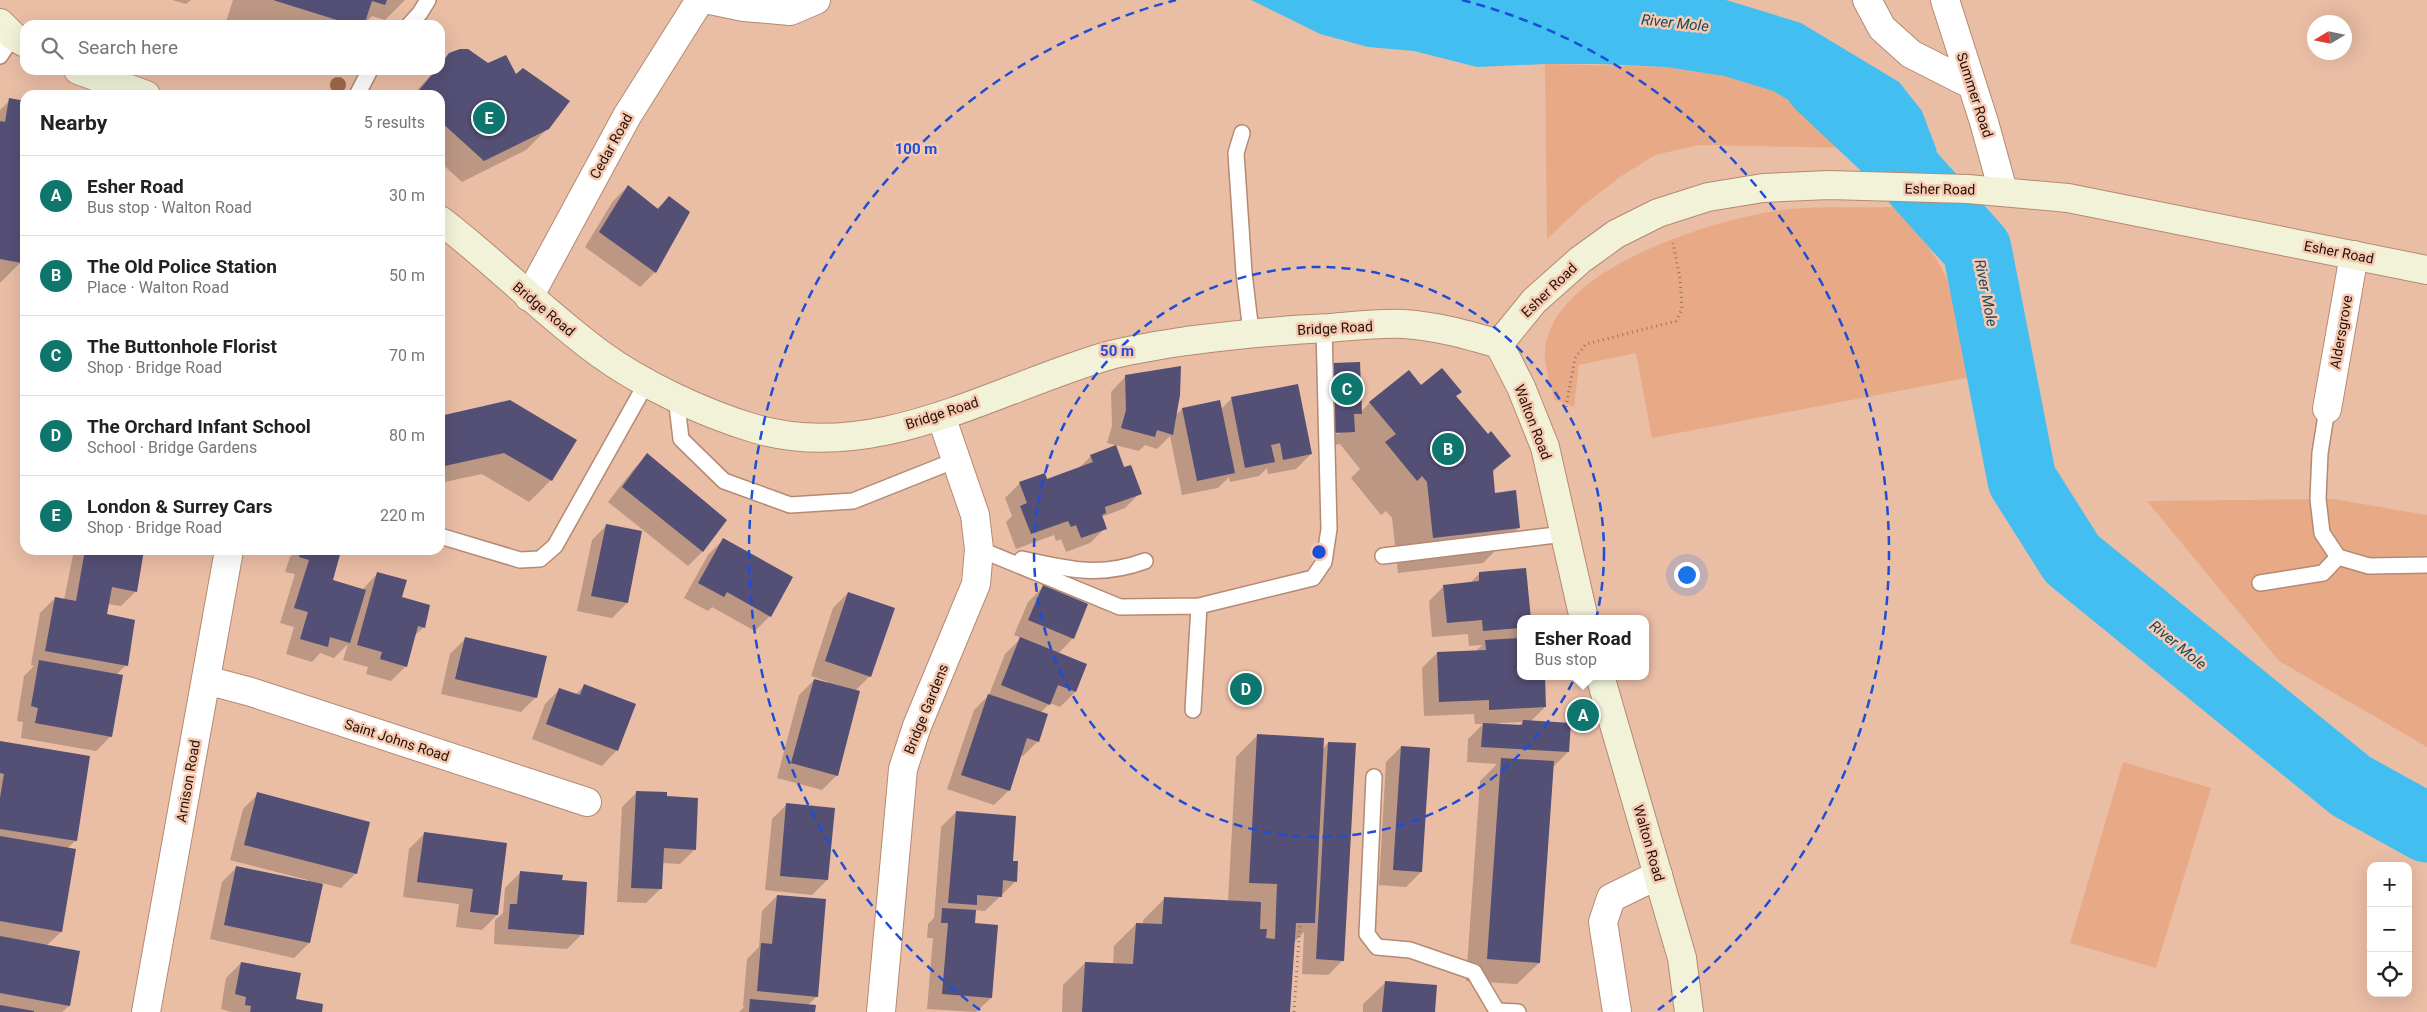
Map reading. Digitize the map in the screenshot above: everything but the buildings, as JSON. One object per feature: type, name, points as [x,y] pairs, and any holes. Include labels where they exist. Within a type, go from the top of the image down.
[{"type":"main road","points":[[92,75],[132,90]]},
{"type":"main road","name":"Esher Road","points":[[1499,344],[1534,301],[1580,260],[1616,234],[1658,213],[1708,197],[1763,188],[1829,185],[1968,189],[2068,198],[2427,270]]},
{"type":"main road","name":"Bridge Road","points":[[445,224],[602,355],[676,397],[755,428],[794,437],[840,439],[892,429],[941,416],[1062,370],[1111,355],[1251,332],[1403,324],[1458,332],[1499,344]]},
{"type":"main road","name":"Walton Road","points":[[1499,344],[1520,387],[1545,447],[1583,615]]},
{"type":"main road","name":"Walton Road","points":[[1601,680],[1682,958],[1689,1012]]},
{"type":"street","name":"Cedar Road","points":[[529,296],[627,116],[700,0]]},
{"type":"street","points":[[710,0],[744,7],[790,11],[816,0]]},
{"type":"street","points":[[1867,0],[1882,28],[1911,54],[1970,84]]},
{"type":"street","name":"Summer Road","points":[[1945,0],[1970,84],[1984,122],[2003,191]]},
{"type":"street","name":"Aldersgrove","points":[[2327,409],[2354,255]]},
{"type":"street","name":"Bridge Gardens","points":[[881,1012],[903,769],[917,726],[976,584],[979,549],[975,515],[941,416]]},
{"type":"street","name":"Arnison Road","points":[[146,1012],[228,555]]},
{"type":"street","name":"Saint Johns Road","points":[[206,680],[251,692],[587,802]]},
{"type":"street","points":[[1617,1012],[1603,922],[1611,898],[1658,875]]},
{"type":"lane","points":[[414,20],[428,0]]},
{"type":"lane","points":[[359,90],[367,75]]},
{"type":"lane","points":[[1242,132],[1236,153],[1244,273],[1251,332]]},
{"type":"lane","points":[[979,549],[1120,607],[1199,606],[1313,578],[1324,562],[1329,529],[1324,328]]},
{"type":"lane","points":[[445,538],[520,560],[540,560],[555,546],[647,382]]},
{"type":"lane","points":[[676,397],[681,439],[724,481],[790,505],[853,501],[956,460]]},
{"type":"lane","points":[[2327,409],[2320,452],[2318,500],[2322,533],[2338,557],[2369,566],[2427,565]]},
{"type":"lane","points":[[1383,556],[1564,534]]},
{"type":"lane","points":[[979,549],[1076,571],[1106,572],[1144,561]]},
{"type":"lane","points":[[2260,583],[2323,573],[2338,557]]},
{"type":"lane","points":[[1193,710],[1199,606]]},
{"type":"lane","points":[[1374,777],[1367,934],[1377,947],[1410,950],[1474,972],[1497,1011],[1518,1012]]},
{"type":"path","points":[[1545,447],[1564,418],[1574,358],[1586,344],[1676,321],[1682,308],[1680,279],[1674,245],[1658,213]]},
{"type":"path","points":[[1294,1012],[1300,922]]},
{"type":"shaded area","points":[[1545,64],[1666,67],[1724,76],[1773,91],[1813,114],[1856,148],[1699,145],[1655,155],[1620,177],[1582,206],[1547,239]]},
{"type":"shaded area","points":[[1896,207],[1928,246],[1950,285],[1959,310],[1976,376],[1652,438],[1636,353],[1579,365],[1574,407],[1554,399],[1545,351],[1554,321],[1576,294],[1607,271],[1683,235],[1760,214],[1803,208]]},
{"type":"shaded area","points":[[2333,499],[2427,515],[2427,747],[2279,661],[2147,501]]},
{"type":"shaded area","points":[[2123,762],[2211,788],[2156,968],[2070,943]]},
{"type":"water","points":[[1251,0],[1726,0],[1801,23],[1899,82],[1922,111],[1937,151],[1856,148],[1813,114],[1773,91],[1724,76],[1666,67],[1600,64],[1477,67],[1414,51],[1368,47],[1320,34]]},
{"type":"waterway","name":"River Mole","points":[[1819,84],[1883,144],[1977,249],[2022,480],[2072,559],[2351,786],[2427,828]]},
{"type":"place","name":"London & Surrey Cars","points":[[489,118]]},
{"type":"place","name":"The Buttonhole Florist","points":[[1347,389]]},
{"type":"place","name":"The Old Police Station","points":[[1448,449]]},
{"type":"place","name":"The Orchard Infant School","points":[[1246,689]]},
{"type":"place","name":"Esher Road","points":[[1583,715]]}]
